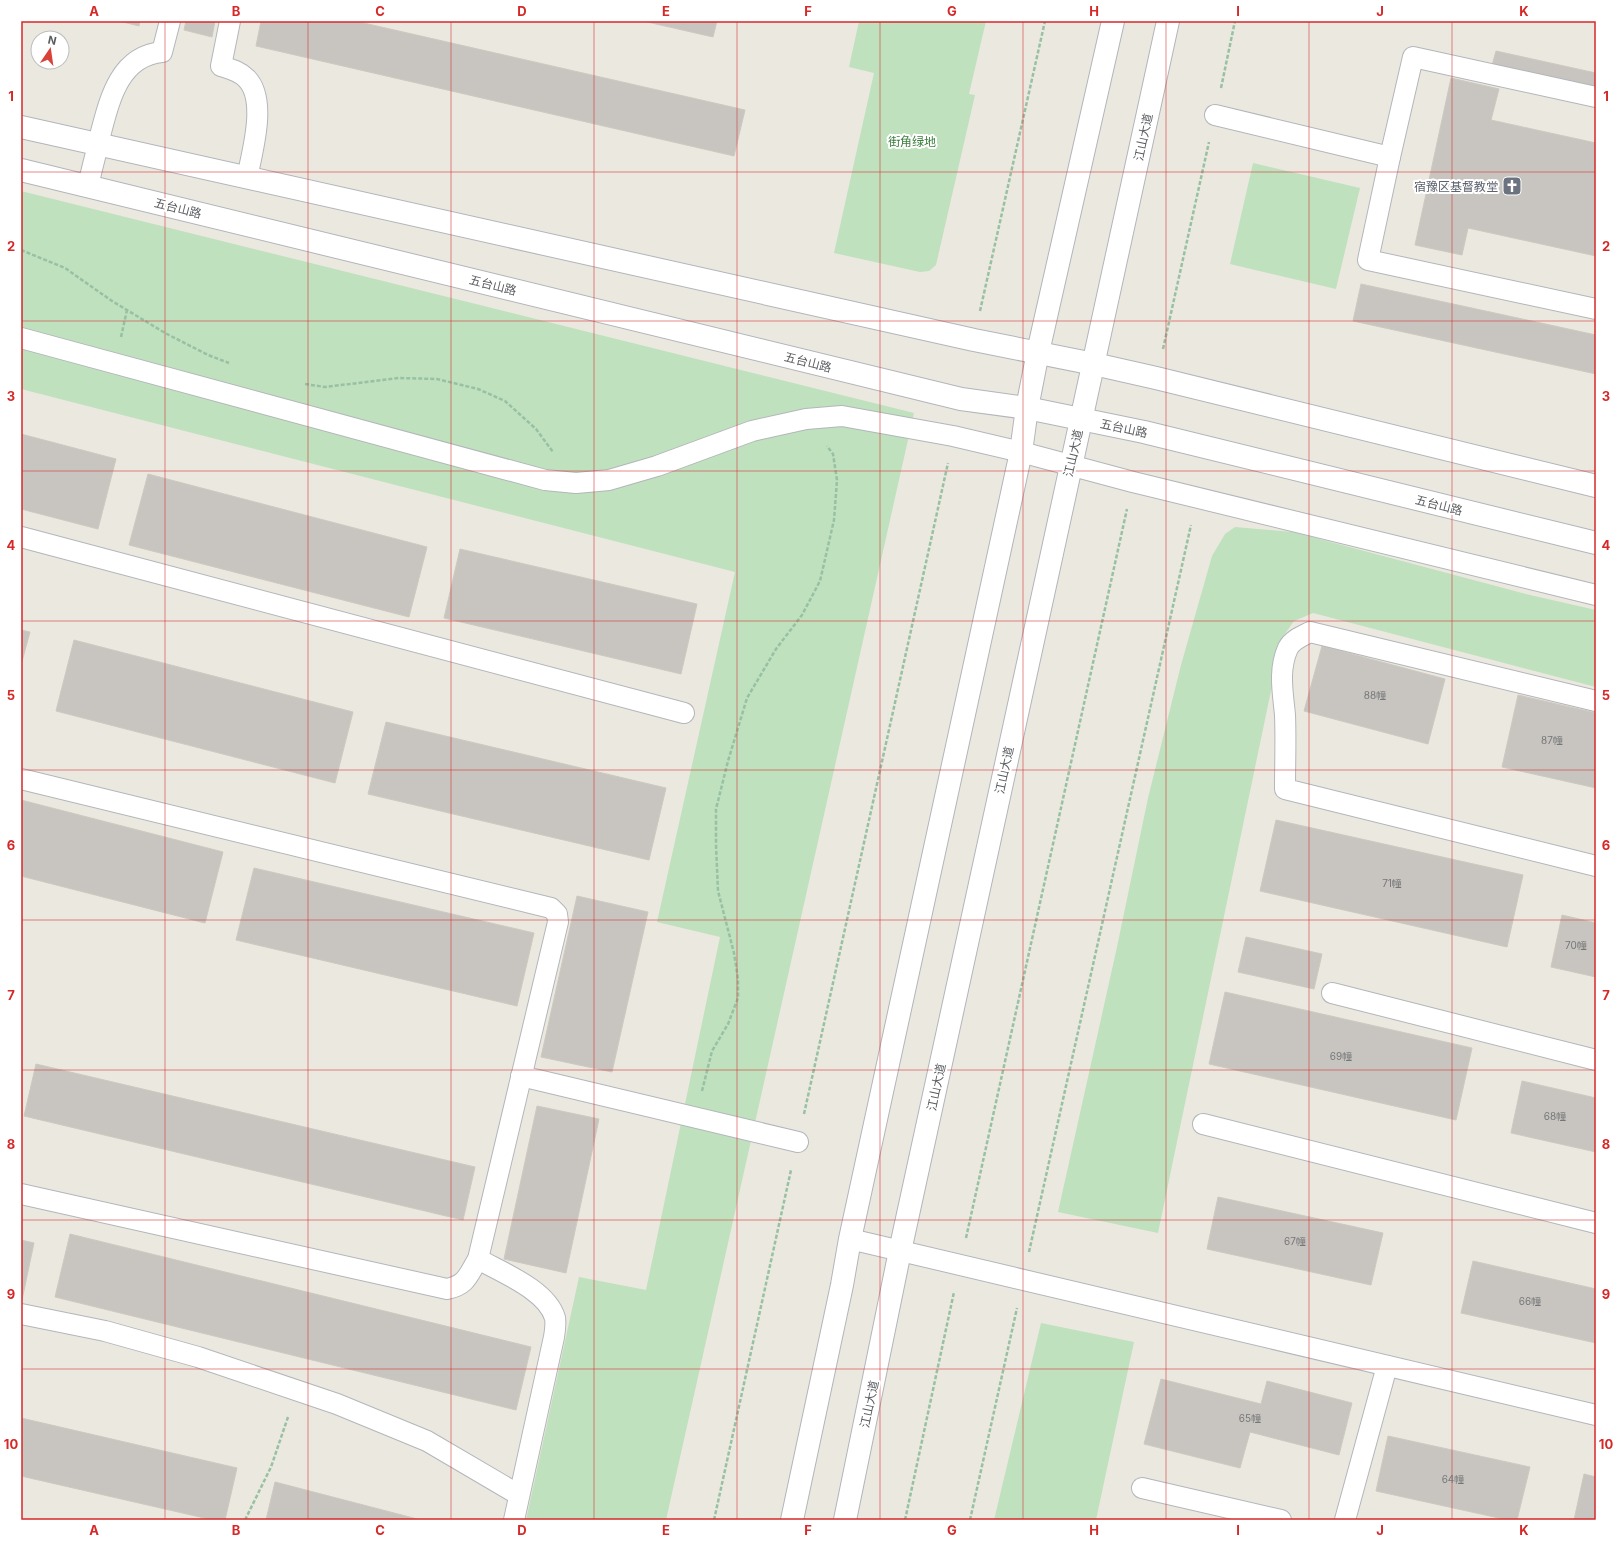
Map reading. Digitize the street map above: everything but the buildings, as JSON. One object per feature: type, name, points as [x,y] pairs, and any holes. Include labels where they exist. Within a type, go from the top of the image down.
[{"type":"main road","points":[[792,1520],[842,1286],[850,1239],[1021,452],[1027,408],[1038,352],[1113,21]]},
{"type":"main road","name":"江山大道","points":[[845,1520],[900,1251],[1070,465],[1094,364],[1168,21]]},
{"type":"main road","points":[[21,127],[974,340],[1038,352],[1156,378],[1596,486]]},
{"type":"main road","name":"五台山路","points":[[21,170],[962,399],[1027,408],[1152,434],[1596,544]]},
{"type":"lane","points":[[88,186],[108,106],[119,81],[130,67],[140,59],[151,53],[162,52],[170,21]]},
{"type":"lane","points":[[230,21],[221,66],[239,72],[247,79],[256,101],[256,132],[247,178]]},
{"type":"lane","points":[[1596,97],[1413,57],[1368,260],[1596,309]]},
{"type":"lane","points":[[1215,115],[1390,158]]},
{"type":"lane","points":[[21,338],[545,480],[576,483],[609,480],[657,466],[752,431],[806,419],[842,416],[953,436],[1021,452],[1133,482],[1596,595]]},
{"type":"lane","points":[[21,536],[684,713]]},
{"type":"lane","points":[[1596,701],[1310,632],[1299,637],[1289,647],[1283,665],[1282,690],[1285,715],[1285,789],[1596,866]]},
{"type":"lane","points":[[21,779],[551,908],[557,914],[558,922],[478,1258],[466,1279],[459,1286],[447,1289],[21,1194]]},
{"type":"lane","points":[[1332,993],[1596,1060]]},
{"type":"lane","points":[[521,1076],[798,1142]]},
{"type":"lane","points":[[1203,1124],[1596,1223]]},
{"type":"lane","points":[[850,1239],[1596,1415]]},
{"type":"lane","points":[[478,1258],[530,1288],[548,1305],[555,1319],[554,1337],[514,1520]]},
{"type":"lane","points":[[21,1314],[105,1331],[198,1357],[338,1404],[427,1441],[519,1495]]},
{"type":"lane","points":[[1346,1520],[1387,1366]]},
{"type":"lane","points":[[1142,1488],[1281,1520]]},
{"type":"path","points":[[974,340],[1045,21]]},
{"type":"path","points":[[1156,378],[1236,21]]},
{"type":"path","points":[[21,250],[65,268],[112,301],[165,333],[208,355],[236,366]]},
{"type":"path","points":[[304,384],[325,387],[399,378],[437,379],[478,389],[505,401],[536,428],[576,483]]},
{"type":"path","points":[[696,1118],[712,1051],[728,1024],[738,998],[738,979],[734,953],[718,891],[716,809],[728,761],[747,698],[776,648],[802,615],[820,581],[834,520],[837,480],[833,454],[806,419]]},
{"type":"path","points":[[714,1520],[953,436]]},
{"type":"path","points":[[905,1520],[1133,482]]},
{"type":"path","points":[[970,1520],[1197,497]]},
{"type":"path","points":[[245,1520],[271,1467],[298,1390]]},
{"type":"green space","name":"街角绿地","points":[[859,21],[986,21],[969,94],[975,95],[936,265],[929,271],[920,272],[834,253],[874,73],[849,67]]},
{"type":"green space","points":[[1253,163],[1360,188],[1336,289],[1230,264]]},
{"type":"green space","points":[[21,191],[914,413],[666,1520],[526,1520],[579,1277],[646,1290],[720,937],[657,922],[735,572],[21,389]]},
{"type":"green space","points":[[1235,527],[1293,532],[1530,595],[1596,610],[1596,687],[1313,613],[1294,621],[1282,638],[1158,1233],[1058,1212],[1117,947],[1148,798],[1181,665],[1212,556],[1225,534]]},
{"type":"green space","points":[[1041,1323],[1134,1342],[1096,1520],[994,1520]]},
{"type":"place","name":"宿豫区基督教堂","points":[[1512,186]]}]
